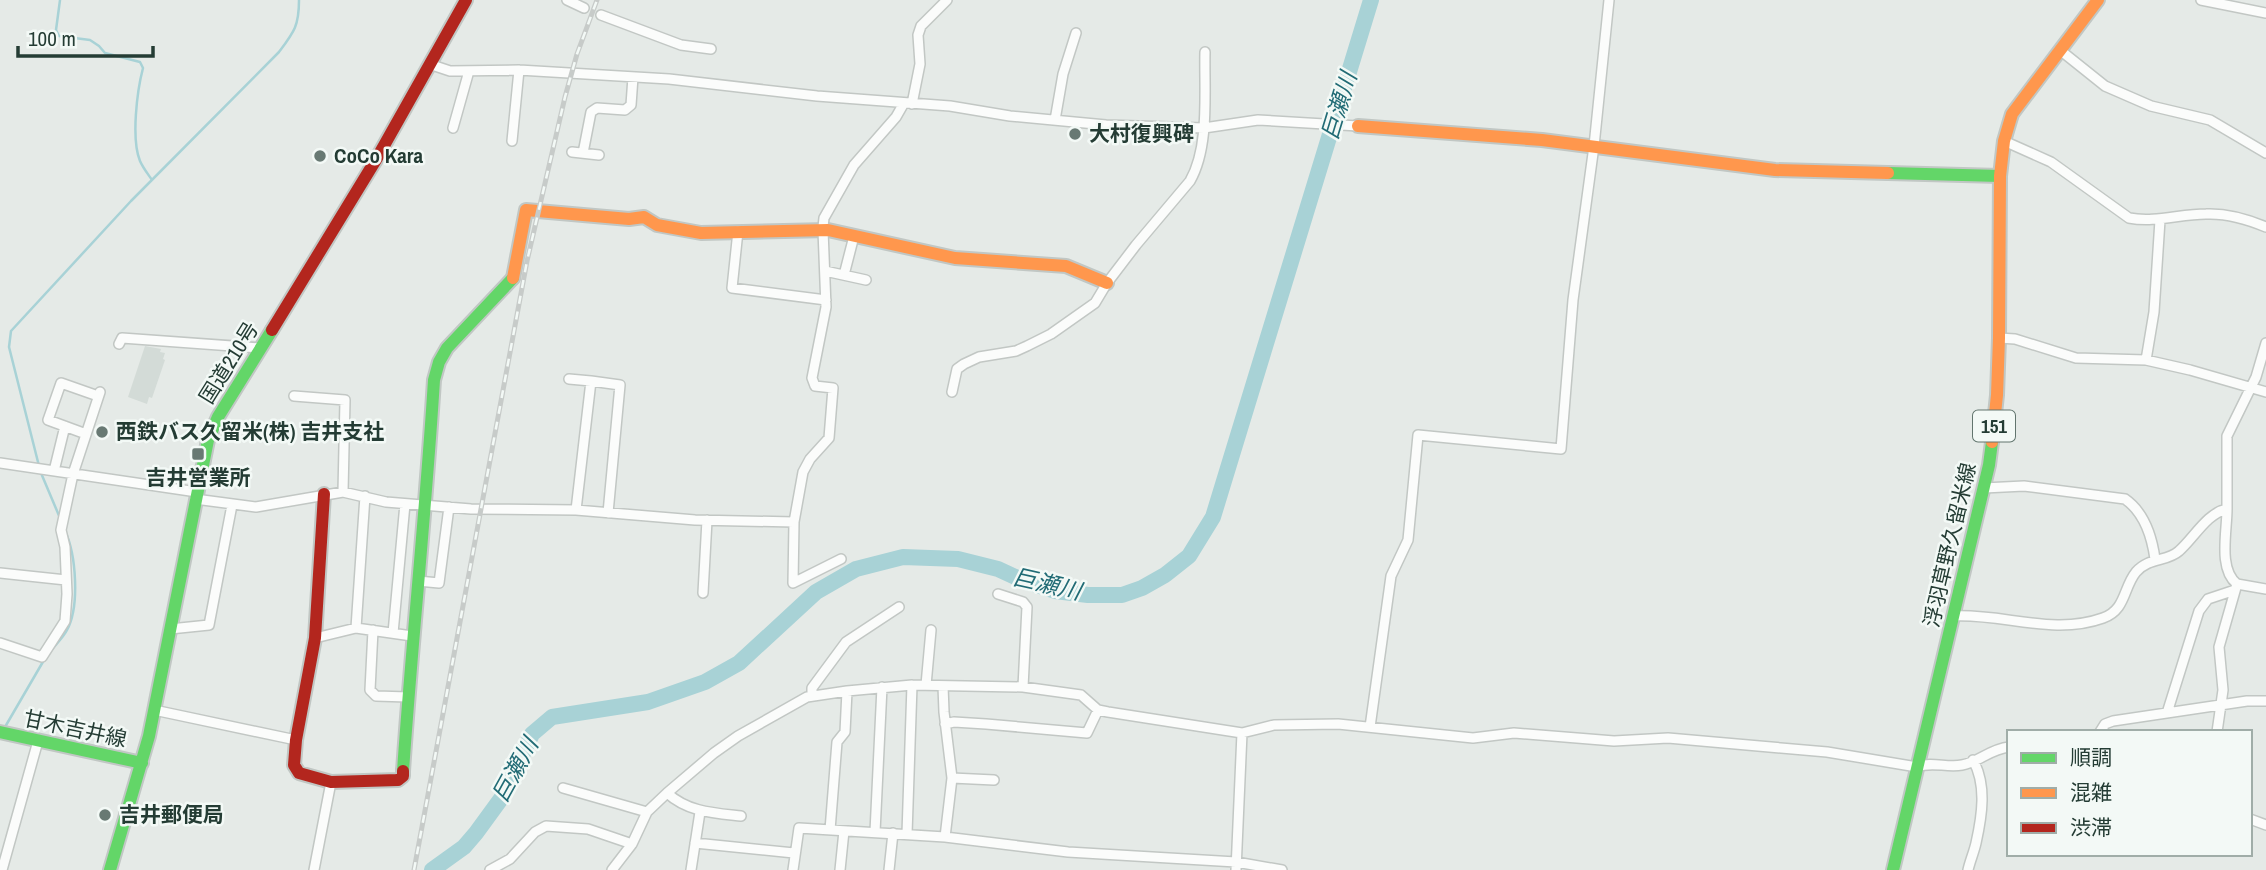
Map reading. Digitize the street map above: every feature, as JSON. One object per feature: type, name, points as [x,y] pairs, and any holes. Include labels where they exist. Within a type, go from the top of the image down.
[{"type":"main road","name":"国道210号","points":[[110,870],[142,763],[208,440],[218,417],[374,166],[466,0]]},
{"type":"main road","name":"浮羽草野久留米線","points":[[1893,870],[1984,488],[1993,429],[1999,338],[2000,176],[2004,141],[2012,114],[2098,0]]},
{"type":"main road","points":[[1358,126],[1594,146],[1775,170],[2000,176]]},
{"type":"main road","points":[[324,494],[314,638],[294,765],[299,773],[331,782],[398,780],[402,776],[412,636],[426,506],[431,402],[439,362],[447,348],[515,276],[526,210],[629,219],[644,217],[657,225],[693,233],[823,227],[955,258],[1066,266],[1107,283]]},
{"type":"main road","name":"甘木吉井線","points":[[4,733],[142,763]]},
{"type":"street","points":[[567,0],[584,8]]},
{"type":"street","points":[[841,559],[793,583],[794,522],[803,472],[810,459],[829,438],[834,388],[815,386],[812,378],[826,300],[823,227],[853,165],[908,103],[920,64],[918,34],[921,26],[947,0]]},
{"type":"street","points":[[1370,727],[1391,576],[1408,540],[1418,435],[1561,449],[1574,294],[1594,146],[1609,0]]},
{"type":"street","points":[[2201,0],[2266,13]]},
{"type":"street","points":[[601,15],[681,46],[711,49]]},
{"type":"street","points":[[1055,120],[1063,74],[1076,33]]},
{"type":"street","points":[[2060,50],[2105,86],[2151,106],[2210,120],[2266,153]]},
{"type":"street","points":[[952,392],[957,369],[964,364],[979,357],[1016,351],[1051,334],[1095,303],[1107,283],[1190,181],[1195,172],[1204,128],[1205,52]]},
{"type":"street","points":[[432,65],[450,71],[519,70],[633,77],[950,106],[1055,120],[1204,128],[1258,120],[1358,126]]},
{"type":"street","points":[[512,141],[519,70]]},
{"type":"street","points":[[453,128],[469,71]]},
{"type":"street","points":[[599,155],[578,152],[591,112],[597,108],[625,110],[631,106],[633,77]]},
{"type":"street","points":[[2004,141],[2051,162],[2129,218],[2143,221],[2220,214],[2266,227]]},
{"type":"street","points":[[2146,360],[2154,312],[2160,220]]},
{"type":"street","points":[[737,231],[732,288],[826,300]]},
{"type":"street","points":[[844,275],[855,236]]},
{"type":"street","points":[[825,271],[866,281]]},
{"type":"street","points":[[119,344],[122,338],[261,348]]},
{"type":"street","points":[[1999,338],[2015,339],[2076,358],[2146,360],[2266,392]]},
{"type":"street","points":[[2236,587],[2227,574],[2226,564],[2227,436],[2251,387],[2266,343]]},
{"type":"street","points":[[569,379],[620,385],[608,513]]},
{"type":"street","points":[[576,510],[591,381]]},
{"type":"street","points":[[0,643],[42,657],[65,621],[65,547],[62,526],[73,474],[86,434],[99,394],[61,383],[48,420],[86,434]]},
{"type":"street","points":[[294,396],[345,400],[343,492]]},
{"type":"street","points":[[54,471],[65,426]]},
{"type":"street","points":[[0,463],[256,508],[343,492],[426,506],[576,510],[707,520],[794,522]]},
{"type":"street","points":[[1984,488],[2024,486],[2125,499],[2150,531],[2155,559]]},
{"type":"street","points":[[356,628],[365,496]]},
{"type":"street","points":[[393,633],[405,503]]},
{"type":"street","points":[[170,629],[209,625],[232,505]]},
{"type":"street","points":[[418,581],[439,583],[449,507]]},
{"type":"street","points":[[1953,616],[2048,625],[2089,622],[2104,618],[2120,607],[2129,583],[2138,570],[2155,559],[2179,552],[2217,513],[2227,509]]},
{"type":"street","points":[[703,593],[707,520]]},
{"type":"street","points":[[0,573],[66,580]]},
{"type":"street","points":[[2217,730],[2222,705],[2219,646],[2236,587]]},
{"type":"street","points":[[2167,713],[2199,611],[2208,599],[2236,587],[2266,589]]},
{"type":"street","points":[[999,594],[1027,607],[1023,687]]},
{"type":"street","points":[[812,696],[812,688],[846,642],[899,607]]},
{"type":"street","points":[[314,638],[356,628],[412,636]]},
{"type":"street","points":[[373,630],[370,690],[376,696],[408,697]]},
{"type":"street","points":[[926,685],[931,630]]},
{"type":"street","points":[[906,834],[912,685]]},
{"type":"street","points":[[943,686],[945,724],[953,778],[945,837]]},
{"type":"street","points":[[875,832],[882,687]]},
{"type":"street","points":[[612,870],[632,844],[647,812],[714,753],[738,736],[812,696],[882,687],[1023,687],[1081,695],[1098,710],[1242,733],[1297,724],[1370,727],[1473,738],[1514,733],[1615,741],[1681,739],[1827,752],[1917,767],[1923,764],[1960,766],[1991,751],[2007,747]]},
{"type":"street","points":[[830,830],[837,742],[845,732],[848,691]]},
{"type":"street","points":[[2100,730],[2105,724],[2113,721],[2266,701]]},
{"type":"street","points":[[154,710],[296,740]]},
{"type":"street","points":[[945,724],[975,723],[1087,733],[1098,710]]},
{"type":"street","points":[[1236,866],[1242,733]]},
{"type":"street","points":[[2,870],[38,741]]},
{"type":"street","points":[[1968,870],[1977,841],[1983,792],[1982,778],[1973,760]]},
{"type":"street","points":[[953,778],[994,780]]},
{"type":"street","points":[[314,870],[331,782]]},
{"type":"street","points":[[563,788],[647,812]]},
{"type":"street","points":[[667,793],[675,801],[699,812],[740,816]]},
{"type":"street","points":[[691,870],[699,812]]},
{"type":"street","points":[[490,870],[510,859],[535,832],[546,826],[587,829],[632,844]]},
{"type":"street","points":[[793,870],[799,828],[945,837],[1068,852],[1282,870]]},
{"type":"street","points":[[840,870],[844,831]]},
{"type":"street","points":[[889,870],[894,833]]},
{"type":"street","points":[[695,843],[794,853]]},
{"type":"shaded area","points":[[145,346],[161,349],[160,352],[165,353],[152,398],[149,397],[147,404],[128,397]]},
{"type":"waterway","points":[[60,0],[56,30],[59,36],[90,40],[105,53],[140,62],[143,68],[135,128],[137,152],[152,180]]},
{"type":"waterway","points":[[39,466],[9,347],[11,331],[131,201],[279,52],[295,28],[299,0]]},
{"type":"waterway","name":"巨瀬川","points":[[432,870],[464,847],[476,833],[503,796],[532,734],[552,717],[648,702],[705,682],[739,663],[816,592],[856,569],[903,557],[958,559],[998,569],[1055,591],[1122,595],[1165,575],[1189,556],[1213,517],[1371,0]]},
{"type":"waterway","points":[[41,473],[60,518]]},
{"type":"waterway","points":[[50,652],[67,630],[74,608],[74,566],[65,531]]},
{"type":"waterway","points":[[5,727],[44,660]]},
{"type":"railway","points":[[414,870],[527,261],[565,97],[597,0]]},
{"type":"traffic: fast","points":[[1888,173],[2000,176]]},
{"type":"traffic: fast","points":[[403,771],[434,380],[439,362],[447,348],[513,278]]},
{"type":"traffic: fast","points":[[110,870],[149,736],[208,440],[218,417],[272,330]]},
{"type":"traffic: fast","points":[[1893,870],[1989,465],[1992,442]]},
{"type":"traffic: fast","points":[[0,732],[142,763]]},
{"type":"traffic: slow","points":[[1992,442],[1997,395],[2000,176],[2004,141],[2012,114],[2098,0]]},
{"type":"traffic: slow","points":[[1358,126],[1542,140],[1775,170],[1888,173]]},
{"type":"traffic: slow","points":[[513,278],[526,210],[629,219],[644,217],[657,225],[701,233],[828,230],[955,258],[1066,266],[1107,283]]},
{"type":"traffic: jam","points":[[272,330],[377,158],[466,0]]},
{"type":"traffic: jam","points":[[324,494],[315,638],[296,740],[294,765],[299,773],[331,782],[398,780],[403,776],[403,771]]},
{"type":"place","name":"大村復興碑","points":[[1075,134]]},
{"type":"place","name":"CoCo Kara","points":[[320,156]]},
{"type":"place","name":"西鉄バス久留米(株) 吉井支社","points":[[102,432]]},
{"type":"place","name":"吉井営業所","points":[[198,454]]},
{"type":"place","name":"吉井郵便局","points":[[105,815]]}]
